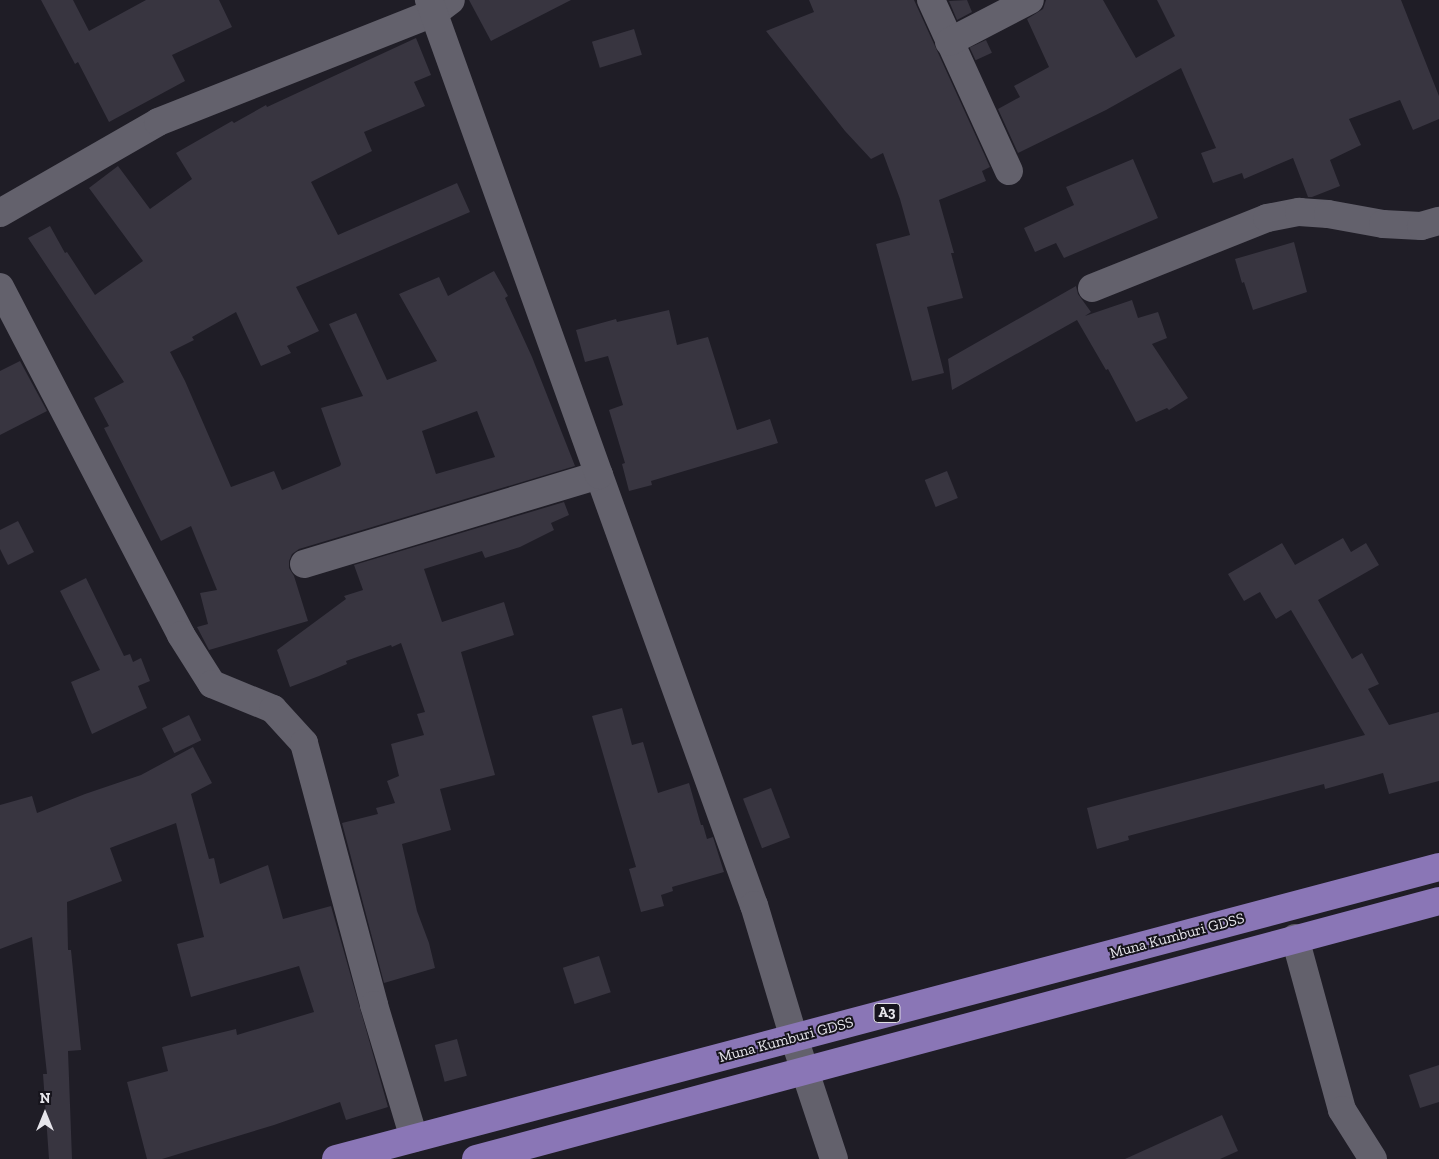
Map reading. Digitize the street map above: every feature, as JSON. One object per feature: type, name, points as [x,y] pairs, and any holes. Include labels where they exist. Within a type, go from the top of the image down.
[{"type":"highway","name":"Muna Kumburi GDSS","points":[[336,1159],[1439,866]]},
{"type":"highway","name":"A3","points":[[476,1159],[1295,938],[1439,901]]},
{"type":"street","points":[[931,0],[1009,171]]},
{"type":"street","points":[[949,42],[1030,0]]},
{"type":"street","points":[[0,213],[158,122],[438,4],[599,475],[754,905],[794,1038],[834,1159]]},
{"type":"street","points":[[1092,288],[1267,218],[1298,212],[1328,214],[1383,224],[1421,226],[1439,221]]},
{"type":"street","points":[[0,287],[181,635],[212,684],[272,709],[304,744],[374,1005],[414,1138]]},
{"type":"street","points":[[304,564],[599,475]]},
{"type":"street","points":[[1295,938],[1342,1110],[1373,1159]]},
{"type":"building","points":[[41,0],[73,0],[89,31],[146,0],[219,0],[232,27],[172,55],[185,81],[109,122],[78,62],[75,64]]},
{"type":"building","points":[[469,0],[571,0],[491,41]]},
{"type":"building","points":[[809,0],[914,0],[990,167],[982,171],[986,181],[939,200],[954,253],[951,253],[963,298],[927,307],[944,373],[912,381],[876,244],[910,235],[900,199],[883,153],[871,159],[845,131],[766,31],[814,12]]},
{"type":"building","points":[[967,0],[972,12],[957,20],[949,1]]},
{"type":"building","points":[[1046,0],[1103,0],[1136,58],[1175,36],[1157,0],[1401,0],[1439,96],[1439,119],[1413,130],[1400,100],[1349,119],[1361,145],[1330,160],[1340,186],[1312,197],[1308,197],[1293,158],[1244,179],[1242,173],[1213,183],[1201,153],[1216,148],[1181,68],[1106,110],[1018,153],[998,109],[1020,97],[1014,86],[1049,67],[1027,19],[1043,9]]},
{"type":"building","points":[[634,29],[642,55],[600,68],[592,42]]},
{"type":"building","points":[[416,38],[431,75],[414,82],[425,106],[364,132],[372,151],[311,182],[338,235],[457,183],[470,212],[296,287],[319,331],[287,346],[291,353],[261,366],[236,312],[192,337],[194,340],[170,352],[185,381],[231,487],[274,471],[282,490],[340,466],[341,464],[321,408],[363,396],[329,324],[356,313],[387,380],[437,361],[399,294],[439,277],[448,296],[494,271],[508,296],[505,298],[532,357],[575,466],[299,549],[292,554],[289,568],[294,576],[308,621],[209,650],[197,627],[208,624],[200,593],[217,590],[191,526],[161,541],[104,428],[109,426],[94,398],[124,382],[28,238],[50,226],[65,253],[67,252],[95,295],[143,261],[89,188],[118,166],[150,209],[192,179],[176,153],[232,121],[234,123],[266,105],[267,107]],"holes":[[[477,411],[495,457],[436,474],[422,431]]]},
{"type":"building","points":[[986,40],[992,53],[976,60],[970,48]]},
{"type":"building","points":[[1133,159],[1158,218],[1064,258],[1056,243],[1035,252],[1024,228],[1074,205],[1066,187]]},
{"type":"building","points":[[1294,242],[1307,292],[1253,310],[1235,259]]},
{"type":"building","points":[[1076,286],[1078,294],[1091,312],[1085,316],[1132,300],[1138,318],[1158,312],[1167,338],[1152,344],[1188,398],[1169,410],[1167,408],[1136,422],[1108,369],[1106,370],[1077,320],[952,390],[948,359]]},
{"type":"building","points":[[669,310],[677,345],[708,337],[737,430],[770,419],[778,443],[651,481],[652,485],[629,491],[622,464],[625,463],[609,410],[623,405],[608,356],[585,362],[576,330],[616,319],[617,322]]},
{"type":"building","points":[[20,361],[47,411],[0,435],[0,371]]},
{"type":"building","points":[[947,471],[958,498],[936,507],[925,480]]},
{"type":"building","points":[[564,502],[569,515],[551,523],[554,530],[520,547],[485,558],[482,551],[424,569],[442,622],[504,602],[514,635],[461,652],[495,775],[440,789],[451,830],[402,844],[417,911],[429,943],[435,968],[384,983],[342,823],[378,814],[376,808],[395,803],[387,781],[399,776],[391,744],[424,735],[417,714],[425,712],[401,643],[346,661],[347,664],[290,687],[277,650],[346,599],[344,596],[363,590],[354,565]]},
{"type":"building","points":[[18,521],[34,552],[8,565],[0,549],[0,530]]},
{"type":"building","points":[[1343,538],[1351,552],[1366,543],[1379,565],[1318,600],[1352,659],[1362,653],[1379,684],[1368,689],[1389,725],[1439,712],[1439,781],[1389,794],[1383,773],[1325,789],[1324,784],[1128,836],[1129,840],[1097,849],[1087,808],[1365,735],[1291,610],[1276,619],[1260,592],[1244,601],[1228,574],[1282,543],[1295,565]]},
{"type":"building","points":[[86,578],[124,656],[130,654],[133,662],[141,658],[150,681],[138,686],[147,708],[92,734],[71,682],[100,670],[60,591]]},
{"type":"building","points":[[622,708],[632,745],[643,742],[658,793],[689,783],[701,825],[703,825],[707,839],[713,837],[724,872],[672,887],[673,891],[661,895],[664,906],[641,912],[629,869],[636,867],[592,716]]},
{"type":"building","points":[[189,715],[201,740],[174,753],[162,728]]},
{"type":"building","points":[[193,747],[212,783],[191,794],[209,859],[214,858],[220,884],[268,865],[283,919],[331,906],[388,1107],[346,1120],[340,1102],[274,1125],[162,1159],[147,1159],[127,1082],[168,1071],[162,1047],[236,1029],[237,1035],[314,1012],[299,966],[191,997],[177,944],[204,937],[176,823],[110,848],[122,881],[67,902],[68,950],[71,950],[81,1050],[68,1051],[72,1159],[49,1159],[43,1074],[47,1074],[32,937],[0,949],[0,805],[32,796],[37,813],[141,775]]},
{"type":"building","points":[[771,788],[790,837],[762,848],[743,799]]},
{"type":"building","points":[[599,956],[611,992],[575,1004],[563,968]]},
{"type":"building","points":[[457,1039],[467,1076],[445,1082],[435,1045]]},
{"type":"building","points":[[1439,1065],[1439,1102],[1420,1108],[1409,1075]]},
{"type":"building","points":[[1222,1115],[1238,1151],[1220,1159],[1125,1159]]}]
